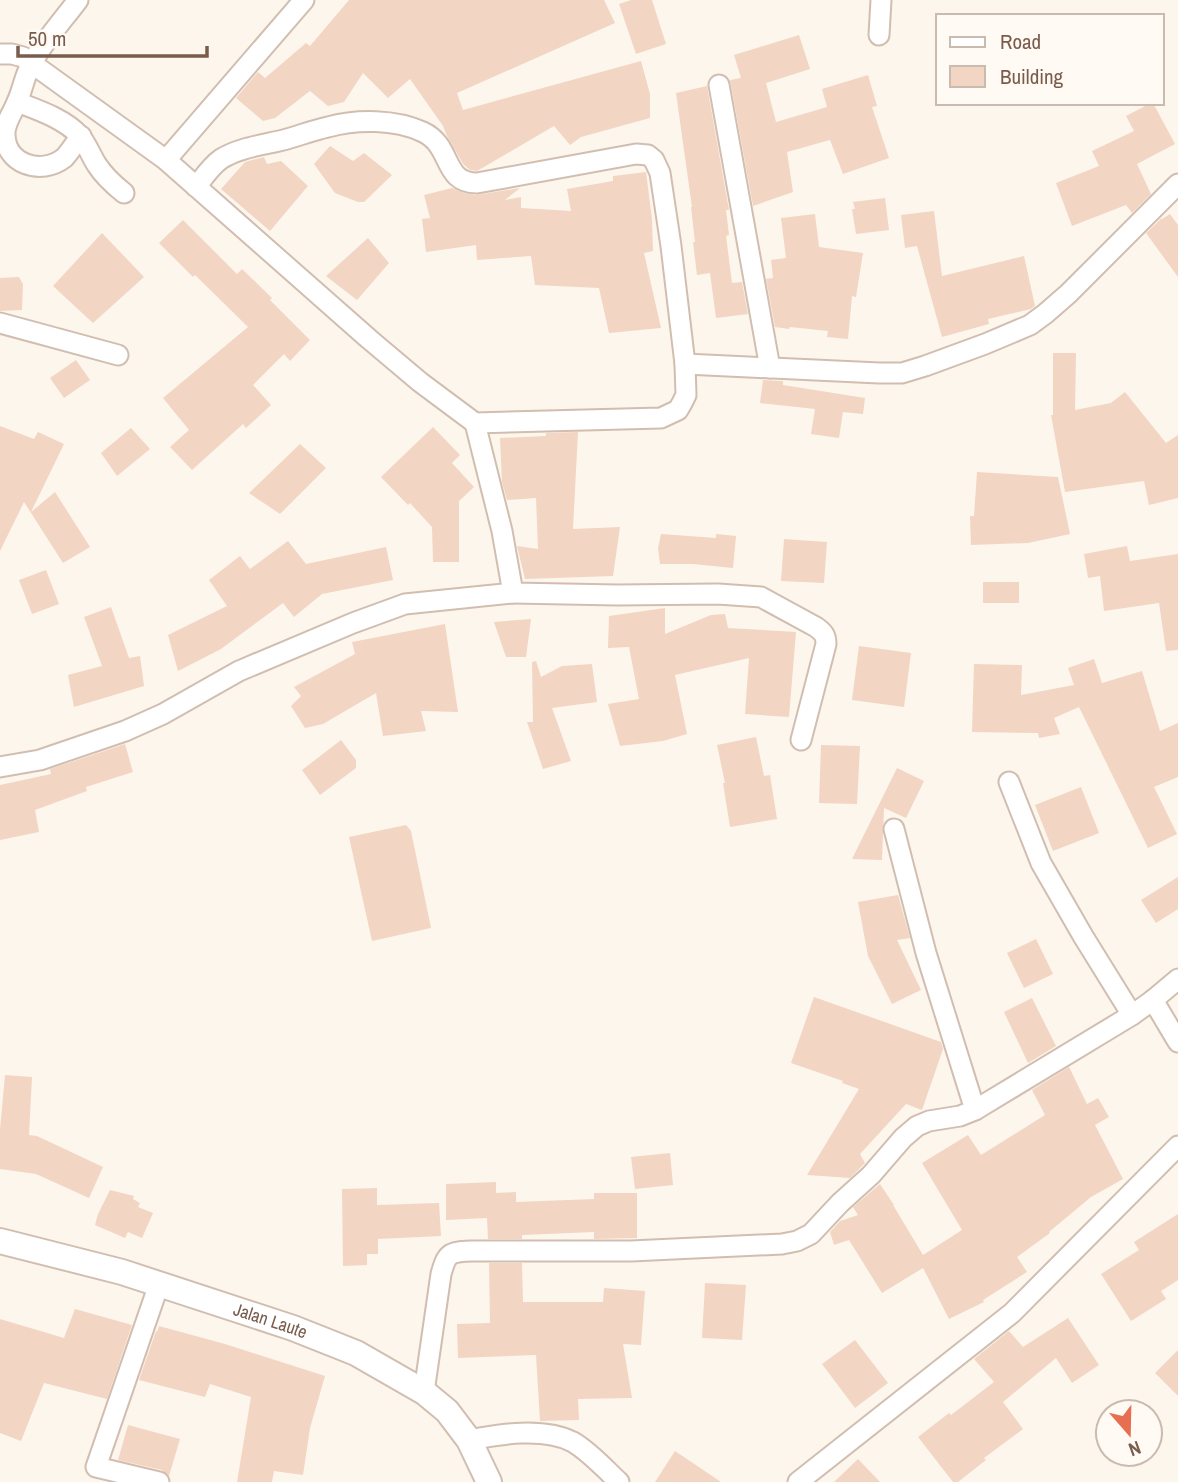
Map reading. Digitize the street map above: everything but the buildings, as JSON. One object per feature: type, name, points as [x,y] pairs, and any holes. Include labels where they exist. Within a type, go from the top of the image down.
[{"type":"street","points":[[78,0],[32,63],[5,132],[15,159],[37,167],[64,157],[81,136]]},
{"type":"street","points":[[166,160],[303,0]]},
{"type":"street","points":[[879,35],[881,0]]},
{"type":"street","points":[[0,54],[23,57],[166,160],[196,187],[369,339],[420,383],[475,423],[666,417],[678,410],[686,395],[685,364],[660,173],[654,160],[648,155],[636,154],[467,183],[459,180],[454,173],[438,142],[423,132],[396,124],[350,123],[233,153],[216,162],[196,187]]},
{"type":"street","points":[[719,85],[770,368]]},
{"type":"street","points":[[17,102],[51,116],[81,136],[97,166],[108,180],[124,193]]},
{"type":"street","points":[[685,364],[902,373],[1014,333],[1045,314],[1068,294],[1178,184]]},
{"type":"street","points":[[0,323],[118,355]]},
{"type":"street","points":[[475,423],[502,531],[513,593]]},
{"type":"street","points":[[0,767],[40,760],[125,731],[163,714],[239,671],[405,604],[513,593],[718,594],[761,597],[816,627],[826,637],[801,740]]},
{"type":"street","points":[[1009,782],[1041,863],[1132,1015]]},
{"type":"street","points":[[894,829],[926,953],[975,1110]]},
{"type":"street","points":[[424,1392],[441,1274],[445,1258],[450,1253],[631,1251],[797,1241],[811,1234],[917,1126],[975,1110],[1132,1015],[1178,979]]},
{"type":"street","points":[[1153,1000],[1178,1042]]},
{"type":"street","points":[[798,1482],[1012,1312],[1178,1146]]},
{"type":"street","name":"Jalan Laute","points":[[0,1241],[122,1272],[293,1328],[355,1353],[424,1392],[447,1411],[469,1440],[489,1482]]},
{"type":"street","points":[[159,1284],[92,1474],[159,1482]]},
{"type":"street","points":[[469,1440],[497,1434],[539,1433],[562,1438],[582,1449],[619,1482]]}]
